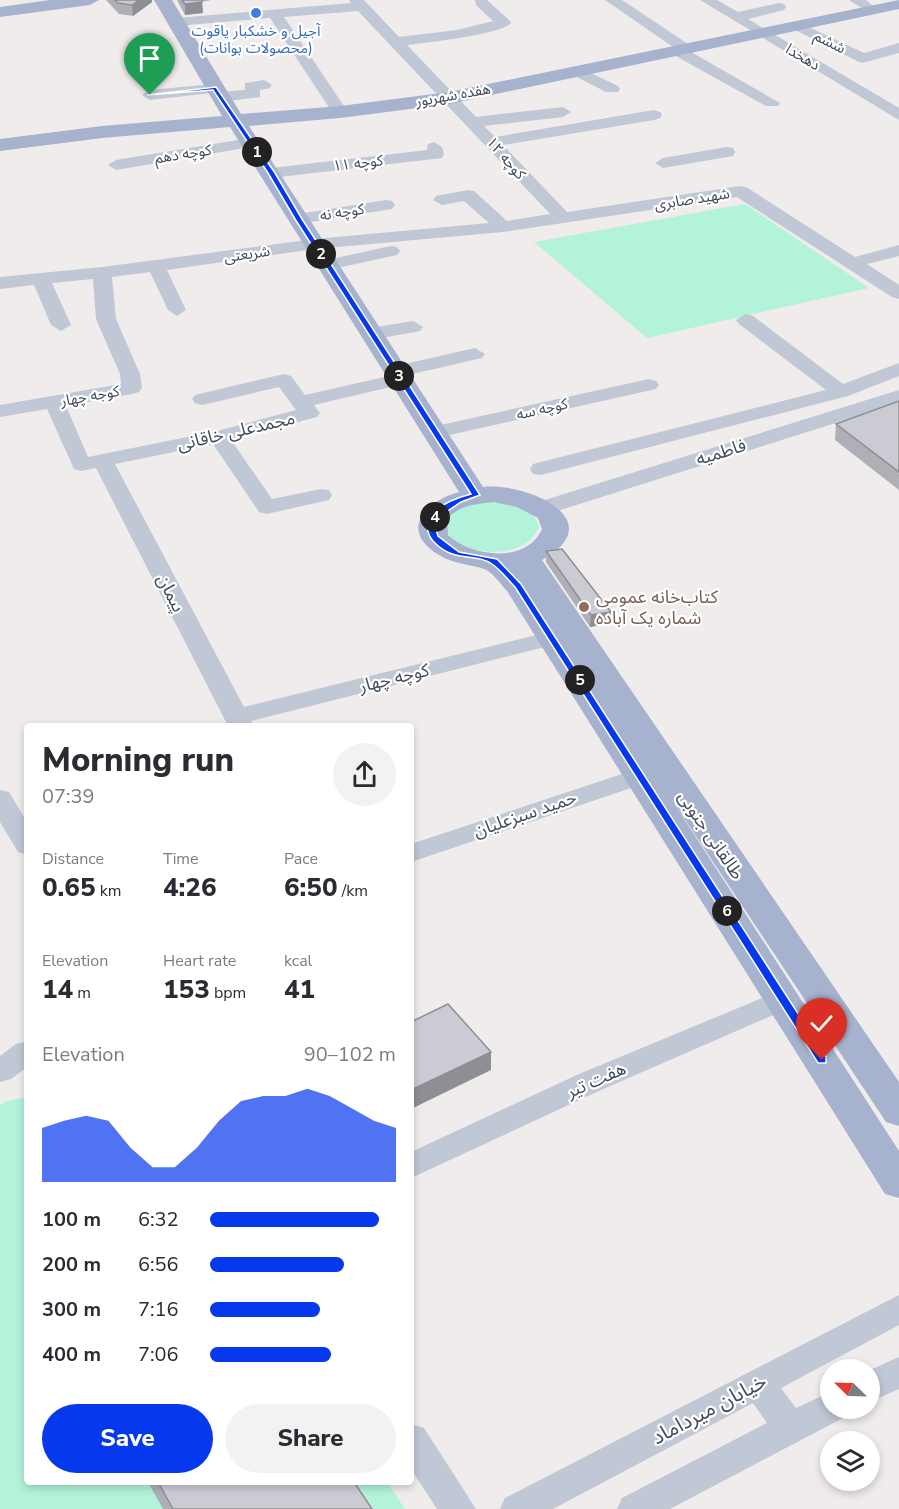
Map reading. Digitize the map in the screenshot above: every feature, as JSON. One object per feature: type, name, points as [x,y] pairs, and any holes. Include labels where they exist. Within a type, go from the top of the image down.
[{"type":"main road","points":[[0,12],[90,0]]},
{"type":"main road","points":[[145,0],[161,0],[176,22],[217,93],[271,173],[371,334],[476,495]]},
{"type":"main road","name":"هفده شهریور","points":[[0,145],[102,132],[340,112],[449,98],[798,26],[863,5],[899,4]]},
{"type":"main road","points":[[476,495],[513,496],[543,508],[552,518],[555,529],[551,539],[541,549],[509,558],[456,554],[442,546],[434,537],[431,526],[435,516],[458,500],[476,495]]},
{"type":"main road","name":"طالقانی جنوبی","points":[[509,558],[518,586],[784,999],[899,1183]]},
{"type":"main road","name":"طالقانی جنوبی","points":[[509,558],[899,1112]]},
{"type":"street","points":[[612,0],[681,50],[772,102]]},
{"type":"street","name":"دهخدا","points":[[707,0],[896,111]]},
{"type":"street","points":[[396,42],[457,34],[504,23],[481,2]]},
{"type":"street","points":[[294,3],[306,12]]},
{"type":"street","points":[[176,22],[276,16],[359,3]]},
{"type":"street","name":"کوچه ۱۲","points":[[359,3],[474,122],[563,219]]},
{"type":"street","points":[[736,17],[779,7]]},
{"type":"street","points":[[276,16],[340,112]]},
{"type":"street","name":"ششم","points":[[798,26],[862,58],[899,48]]},
{"type":"street","points":[[576,71],[612,89]]},
{"type":"street","points":[[150,95],[254,94],[251,86],[264,85]]},
{"type":"street","points":[[474,122],[563,112]]},
{"type":"street","points":[[492,142],[654,115]]},
{"type":"street","name":"کوچه دهم","points":[[116,165],[250,143]]},
{"type":"street","name":"کوچه ۱۱","points":[[271,173],[436,154],[434,147]]},
{"type":"street","points":[[663,163],[727,152]]},
{"type":"street","points":[[691,158],[730,193]]},
{"type":"street","name":"شهید صابری","points":[[498,228],[740,191],[899,293]]},
{"type":"street","points":[[328,265],[498,228],[468,195],[442,200]]},
{"type":"street","name":"کوچه نه","points":[[298,219],[386,205]]},
{"type":"street","name":"شریعتی","points":[[0,283],[102,273],[315,244],[498,228]]},
{"type":"street","points":[[852,263],[899,250]]},
{"type":"street","points":[[156,266],[177,310]]},
{"type":"street","name":"کوجه چهار","points":[[0,411],[132,388],[129,374],[106,319],[102,273]]},
{"type":"street","points":[[41,279],[61,325]]},
{"type":"street","points":[[746,320],[841,392]]},
{"type":"street","points":[[371,334],[413,327]]},
{"type":"street","name":"مجمدعلی خاقانی","points":[[92,463],[218,437],[310,413],[300,402],[475,354]]},
{"type":"street","name":"فاطمیه","points":[[541,469],[841,392],[899,369]]},
{"type":"street","points":[[202,399],[284,380],[300,402]]},
{"type":"street","name":"کوچه سه","points":[[436,432],[649,385]]},
{"type":"street","name":"فاطمیه","points":[[543,508],[899,396]]},
{"type":"street","name":"پیمان","points":[[54,402],[92,463],[238,721]]},
{"type":"street","points":[[218,437],[267,507],[321,495]]},
{"type":"street","name":"کوچه چهار","points":[[238,721],[553,638]]},
{"type":"street","name":"حمید سبزعلیان","points":[[414,852],[640,776]]},
{"type":"street","points":[[4,818],[24,842]]},
{"type":"street","name":"هفت تیر","points":[[414,1165],[590,1083],[784,999]]},
{"type":"street","points":[[0,1071],[24,1054]]},
{"type":"street","name":"خیابان میرداماد","points":[[518,1509],[899,1309]]},
{"type":"street","points":[[880,1382],[899,1372]]},
{"type":"street","points":[[758,1383],[791,1428]]},
{"type":"street","points":[[635,1509],[820,1413]]},
{"type":"street","points":[[414,1443],[458,1509]]},
{"type":"green space","points":[[745,204],[869,288],[647,338],[534,242]]},
{"type":"green space","points":[[486,502],[504,502],[526,510],[537,521],[539,527],[532,538],[522,546],[494,552],[480,551],[466,547],[445,531],[446,521],[457,509]]},
{"type":"green space","points":[[24,1098],[24,1485],[389,1485],[405,1509],[0,1509],[0,1105]]},
{"type":"building","points":[[115,0],[139,0],[132,5],[118,3]]},
{"type":"building","points":[[182,0],[202,0],[202,2],[185,4]]},
{"type":"building","points":[[899,401],[899,472],[836,424]]},
{"type":"building","points":[[562,549],[611,612],[591,615],[546,551]]},
{"type":"building","points":[[448,1004],[491,1052],[414,1089],[414,1021]]},
{"type":"building","points":[[160,1485],[356,1485],[372,1509],[173,1509]]},
{"type":"place","name":"آجیل و خشکبار یاقوت (محصولات بوانات)","points":[[256,13]]},
{"type":"place","name":"کتاب‌خانه عمومی شماره یک آباده","points":[[584,607]]},
{"type":"route","points":[[150,95],[214,88],[271,173],[371,334],[476,495],[444,507],[435,516],[431,526],[434,537],[442,546],[456,554],[494,561],[518,586],[822,1060]]}]
